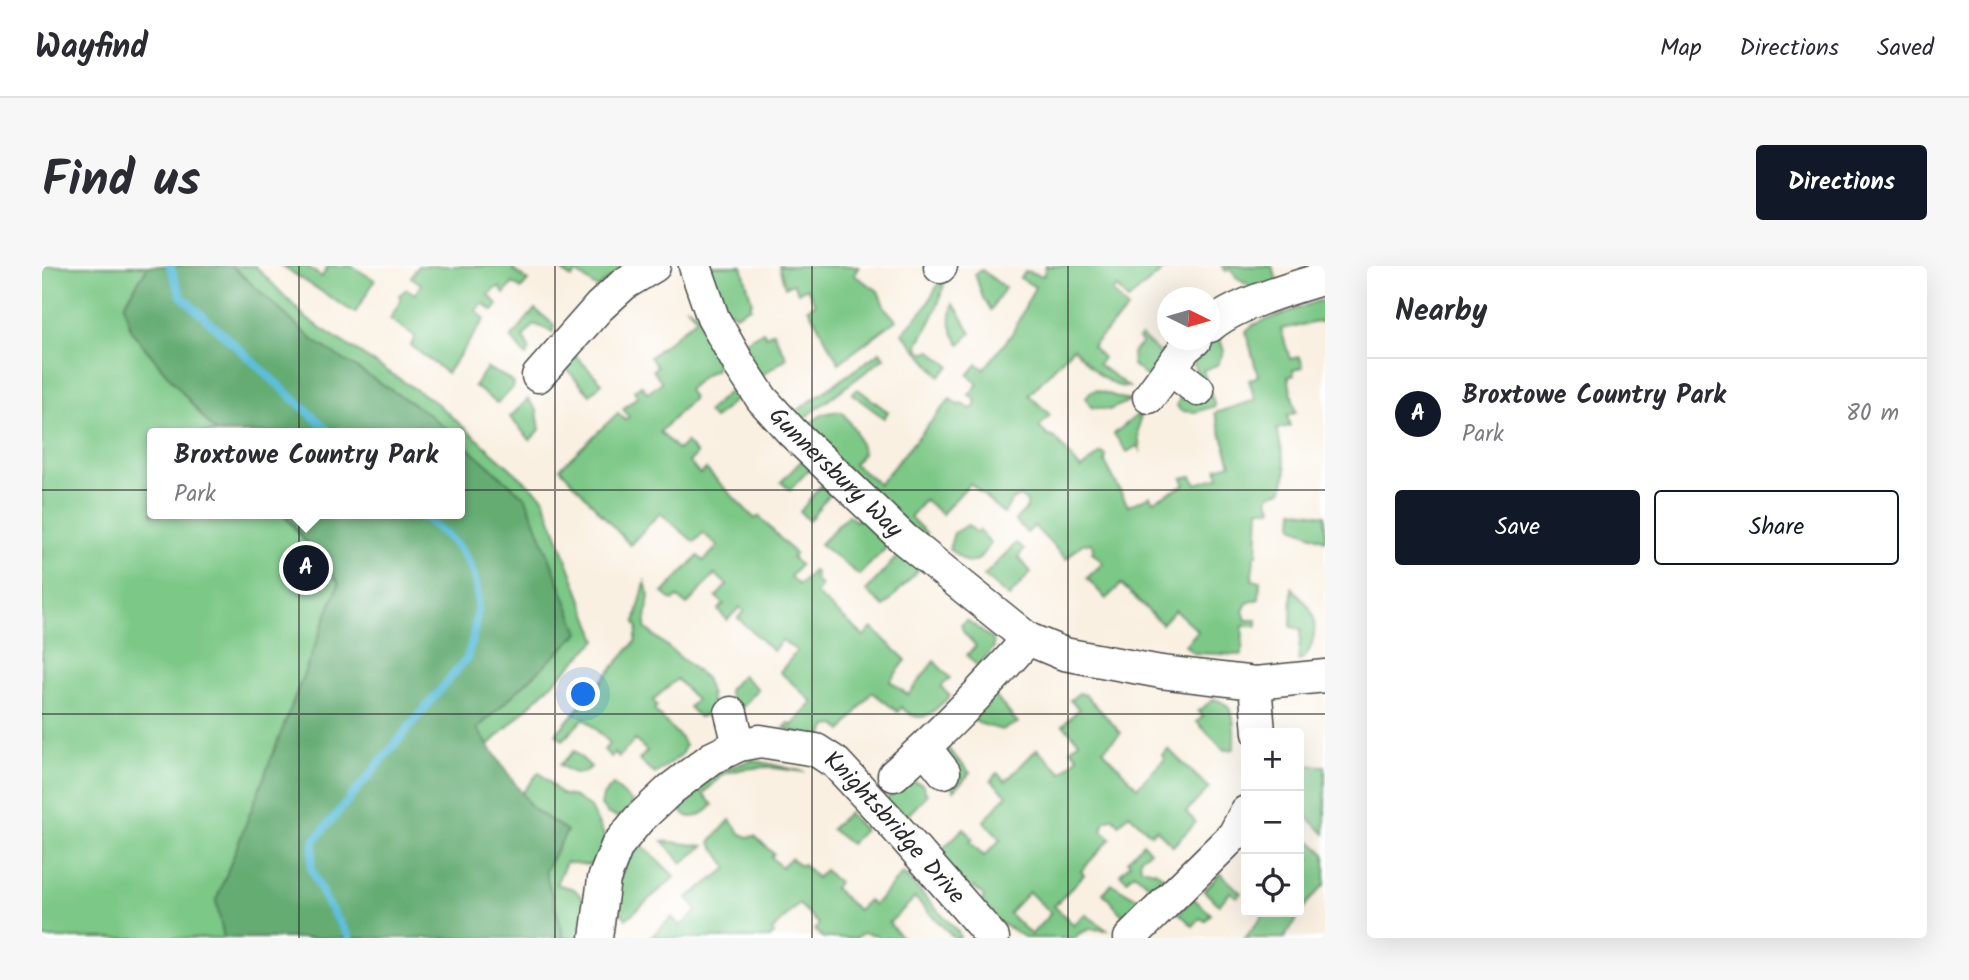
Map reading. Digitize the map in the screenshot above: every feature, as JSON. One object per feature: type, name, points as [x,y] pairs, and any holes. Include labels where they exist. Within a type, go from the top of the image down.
[{"type":"street","points":[[538,376],[599,307],[624,284],[654,266]]},
{"type":"street","name":"Gunnersbury Way","points":[[695,266],[713,318],[738,364],[762,399],[792,432],[904,539],[1028,639],[1064,654],[1105,663],[1255,683],[1325,676]]},
{"type":"street","points":[[1220,318],[1253,302],[1325,278]]},
{"type":"street","points":[[1149,397],[1184,350]]},
{"type":"street","points":[[1171,369],[1198,390]]},
{"type":"street","points":[[894,775],[989,684],[1028,639]]},
{"type":"street","points":[[1255,683],[1259,728]]},
{"type":"street","points":[[731,713],[739,745]]},
{"type":"street","name":"Knightsbridge Drive","points":[[596,938],[592,876],[638,820],[671,789],[712,758],[739,745],[760,741],[816,750],[836,763],[993,938]]},
{"type":"street","points":[[925,748],[944,772]]},
{"type":"street","points":[[1130,938],[1234,835],[1241,822]]},
{"type":"green space","points":[[42,266],[255,266],[307,319],[435,402],[465,428],[147,428],[147,519],[465,519],[465,428],[543,497],[597,640],[490,744],[446,894],[469,938],[42,938]]},
{"type":"green space","points":[[148,266],[232,266],[314,341],[426,412],[445,428],[212,428],[131,331],[124,305]]},
{"type":"green space","points":[[282,266],[309,266],[322,277],[328,266],[351,266],[375,280],[355,313]]},
{"type":"green space","points":[[418,266],[516,266],[513,270],[528,281],[521,289],[513,283],[504,294],[500,287],[494,289],[489,295],[498,305],[493,311],[483,303],[476,311],[485,319],[447,373],[411,346],[415,336],[390,319],[401,300],[399,295],[407,289],[415,294],[421,284],[411,277]]},
{"type":"green space","points":[[556,266],[625,266],[597,288],[577,273],[571,278]]},
{"type":"green space","points":[[707,266],[742,266],[751,307],[735,315],[730,311],[725,312]]},
{"type":"green space","points":[[779,266],[859,266],[854,275],[878,291],[885,308],[896,320],[839,363],[808,308],[815,304],[807,288],[798,292],[793,283],[785,287]]},
{"type":"green space","points":[[1046,266],[1168,266],[1128,300],[1117,287],[1112,291],[1128,309],[1092,346],[1103,358],[1098,364],[1129,387],[1113,384],[1105,379],[1073,348],[1029,395],[1050,415],[1039,427],[1055,438],[1081,469],[1101,453],[1106,455],[1105,462],[1128,506],[1150,496],[1153,501],[1185,485],[1182,478],[1192,476],[1196,484],[1219,477],[1217,468],[1231,464],[1215,413],[1255,400],[1249,380],[1258,376],[1246,331],[1253,325],[1318,301],[1325,301],[1325,328],[1323,321],[1281,329],[1290,359],[1300,357],[1303,367],[1293,370],[1294,375],[1288,377],[1296,413],[1287,415],[1290,426],[1277,429],[1286,470],[1283,490],[1270,494],[1268,500],[1273,509],[1259,509],[1257,554],[1254,556],[1252,580],[1260,581],[1259,599],[1247,603],[1243,611],[1246,620],[1257,620],[1257,626],[1243,626],[1242,655],[1193,653],[1185,645],[1198,631],[1175,610],[1162,624],[1121,584],[1106,599],[1087,578],[1103,563],[1092,552],[1094,547],[1091,543],[1082,544],[1066,559],[1034,526],[1027,533],[1015,520],[1027,508],[1027,502],[1020,496],[1011,501],[1004,514],[970,483],[942,514],[925,500],[910,517],[927,534],[921,539],[805,430],[821,415],[842,412],[855,430],[863,453],[854,464],[879,484],[950,399],[971,409],[975,406],[975,399],[969,395],[978,384],[968,375],[977,364],[984,369],[1012,334],[1035,287],[1020,278],[1025,271],[1043,276]]},
{"type":"green space","points":[[1222,266],[1272,266],[1279,285],[1253,289],[1237,278],[1230,269],[1226,271]]},
{"type":"green space","points":[[982,270],[1005,288],[991,310],[983,298],[975,274]]},
{"type":"green space","points":[[939,283],[944,284],[939,301],[918,344],[923,352],[931,351],[950,366],[940,376],[902,333],[925,308]]},
{"type":"green space","points":[[953,304],[971,333],[960,344],[951,325]]},
{"type":"green space","points":[[686,306],[705,318],[720,349],[716,369],[703,376],[688,390],[693,398],[660,432],[678,450],[686,442],[697,454],[689,462],[700,474],[706,469],[755,519],[759,516],[795,554],[792,558],[800,565],[790,577],[799,585],[813,571],[816,573],[815,580],[822,586],[816,594],[864,636],[872,628],[906,660],[890,681],[908,695],[934,661],[950,678],[941,687],[950,696],[927,715],[915,716],[901,707],[898,712],[872,692],[842,731],[836,725],[827,726],[822,736],[824,742],[784,728],[789,723],[792,726],[813,702],[780,672],[797,651],[782,640],[773,651],[738,618],[744,611],[740,607],[727,620],[718,610],[724,604],[716,597],[727,585],[715,574],[687,605],[677,597],[673,601],[663,593],[698,556],[704,561],[718,546],[703,533],[694,542],[660,513],[630,545],[560,468],[618,413],[625,420],[629,417],[623,409],[638,396],[634,391],[641,385],[648,393],[662,382],[653,370],[657,366],[650,357],[697,318]]},
{"type":"green space","points":[[535,309],[554,325],[553,332],[534,324],[523,337],[530,350],[526,356],[511,338]]},
{"type":"green space","points":[[763,331],[766,336],[773,332],[787,358],[759,377],[737,346]]},
{"type":"green space","points":[[1141,336],[1163,356],[1147,377],[1133,365],[1132,353],[1142,343],[1138,339]]},
{"type":"green space","points":[[1220,339],[1224,351],[1217,365],[1203,370],[1215,406],[1195,412],[1181,411],[1177,406],[1180,397],[1192,398],[1201,382],[1192,361],[1198,350],[1220,350]]},
{"type":"green space","points":[[880,352],[884,358],[799,422],[791,415]]},
{"type":"green space","points":[[574,354],[602,383],[590,395],[563,365]]},
{"type":"green space","points":[[487,368],[513,383],[512,389],[497,403],[474,386]]},
{"type":"green space","points":[[737,384],[744,391],[714,419],[707,412]]},
{"type":"green space","points":[[858,389],[888,412],[884,418],[852,394]]},
{"type":"green space","points":[[1096,390],[1130,401],[1109,410],[1091,407],[1086,398],[1090,392]]},
{"type":"green space","points":[[528,399],[537,411],[540,430],[530,440],[510,417]]},
{"type":"green space","points":[[1141,412],[1138,432],[1140,450],[1137,446],[1127,452],[1114,434]]},
{"type":"green space","points":[[465,445],[526,498],[579,633],[477,729],[532,808],[567,831],[545,871],[564,938],[224,938],[216,901],[339,583],[287,519],[465,519]]},
{"type":"green space","points":[[804,458],[813,465],[790,490],[781,482]]},
{"type":"green space","points":[[825,480],[834,488],[809,521],[800,512]]},
{"type":"green space","points":[[1294,510],[1325,515],[1325,540],[1293,527]]},
{"type":"green space","points":[[866,512],[894,540],[859,575],[820,544],[848,515],[856,521]]},
{"type":"green space","points":[[968,525],[977,533],[979,530],[991,543],[978,560],[968,563],[949,549],[954,533]]},
{"type":"green space","points":[[1016,543],[1024,550],[1018,557],[1031,572],[1009,597],[984,576]]},
{"type":"green space","points":[[903,550],[920,568],[884,607],[866,591]]},
{"type":"green space","points":[[645,582],[649,595],[645,628],[705,678],[713,712],[699,717],[689,707],[696,700],[677,679],[653,700],[657,706],[654,710],[681,738],[685,746],[681,755],[655,774],[639,760],[647,751],[635,740],[619,757],[614,753],[611,757],[604,750],[610,743],[584,718],[563,740],[556,734],[635,642],[638,627],[635,623]]},
{"type":"green space","points":[[1292,587],[1309,607],[1314,621],[1310,648],[1298,661],[1301,629],[1291,627]]},
{"type":"green space","points":[[967,620],[993,640],[994,647],[978,667],[967,655],[976,646],[964,633],[961,625]]},
{"type":"green space","points":[[742,675],[758,689],[736,715],[728,690]]},
{"type":"green space","points":[[1079,693],[1086,695],[1121,733],[1103,750],[1137,787],[1165,759],[1162,755],[1168,749],[1209,788],[1186,812],[1196,822],[1173,846],[1156,829],[1151,834],[1129,814],[1119,824],[1113,817],[1105,821],[1102,830],[1111,838],[1081,871],[1084,875],[1054,906],[1074,925],[1085,914],[1107,930],[1090,929],[1078,934],[1076,938],[1026,938],[980,907],[984,896],[974,887],[970,890],[936,855],[964,828],[973,839],[970,842],[984,856],[1001,839],[984,821],[1007,795],[991,780],[997,773],[1006,781],[1037,749],[1062,773],[1078,757],[1071,749],[1079,741],[1063,725],[1079,709],[1070,700]],"holes":[[[1029,892],[1051,913],[1031,935],[1009,913]]]},
{"type":"green space","points":[[993,694],[1018,723],[1002,730],[981,724],[970,717]]},
{"type":"green space","points":[[1214,699],[1222,702],[1231,711],[1234,749],[1224,750],[1197,722],[1203,716],[1198,711]]},
{"type":"green space","points":[[941,741],[970,773],[954,790],[949,781]]},
{"type":"green space","points":[[574,751],[591,767],[576,773],[560,765]]},
{"type":"green space","points":[[752,760],[805,772],[766,767],[723,774],[703,794],[713,805],[708,810],[698,816],[689,817],[681,810],[678,804],[720,771]]},
{"type":"green space","points":[[1304,765],[1325,766],[1325,834],[1304,814]]},
{"type":"green space","points":[[539,772],[561,794],[575,797],[590,808],[605,837],[596,863],[587,865],[566,862],[556,884],[574,889],[589,905],[591,938],[564,938],[545,871],[566,831],[532,808],[522,793]]},
{"type":"green space","points":[[912,781],[922,784],[927,795],[902,821],[883,803],[900,786]]},
{"type":"green space","points":[[613,785],[633,803],[621,818],[608,814],[601,806],[603,796]]},
{"type":"green space","points":[[848,813],[864,830],[850,844],[831,829]]},
{"type":"green space","points":[[730,820],[741,834],[755,836],[774,854],[771,857],[781,867],[791,858],[800,866],[803,864],[817,878],[825,870],[838,883],[834,888],[858,910],[868,900],[874,905],[903,873],[958,932],[960,938],[954,938],[915,898],[889,923],[902,938],[879,938],[877,935],[863,933],[856,938],[823,938],[815,930],[819,924],[799,904],[772,931],[774,934],[770,938],[650,938],[672,917],[680,926],[697,911],[687,898],[728,868],[710,842]]},
{"type":"green space","points":[[1304,835],[1325,854],[1325,884],[1304,908],[1304,864],[1310,859],[1304,852]]},
{"type":"green space","points":[[633,840],[640,843],[675,877],[626,919],[613,900]]},
{"type":"green space","points":[[663,841],[704,846],[682,863]]},
{"type":"green space","points":[[1143,843],[1150,851],[1140,858],[1141,868],[1155,871],[1164,877],[1153,888],[1134,873],[1127,880],[1120,874],[1130,864],[1127,861]]},
{"type":"green space","points":[[1220,873],[1241,893],[1237,897],[1230,892],[1219,905],[1204,891]]},
{"type":"green space","points":[[1112,884],[1142,899],[1124,917],[1103,893]]},
{"type":"green space","points":[[1193,898],[1211,914],[1205,921],[1200,918],[1193,926],[1179,913]]},
{"type":"green space","points":[[1298,917],[1284,938],[1245,938],[1261,918]]},
{"type":"waterway","points":[[170,266],[181,296],[326,428]]},
{"type":"waterway","points":[[350,938],[326,902],[311,868],[314,841],[467,658],[477,617],[477,590],[469,564],[452,541],[426,519]]},
{"type":"place","name":"Broxtowe Country Park","points":[[306,568]]}]
